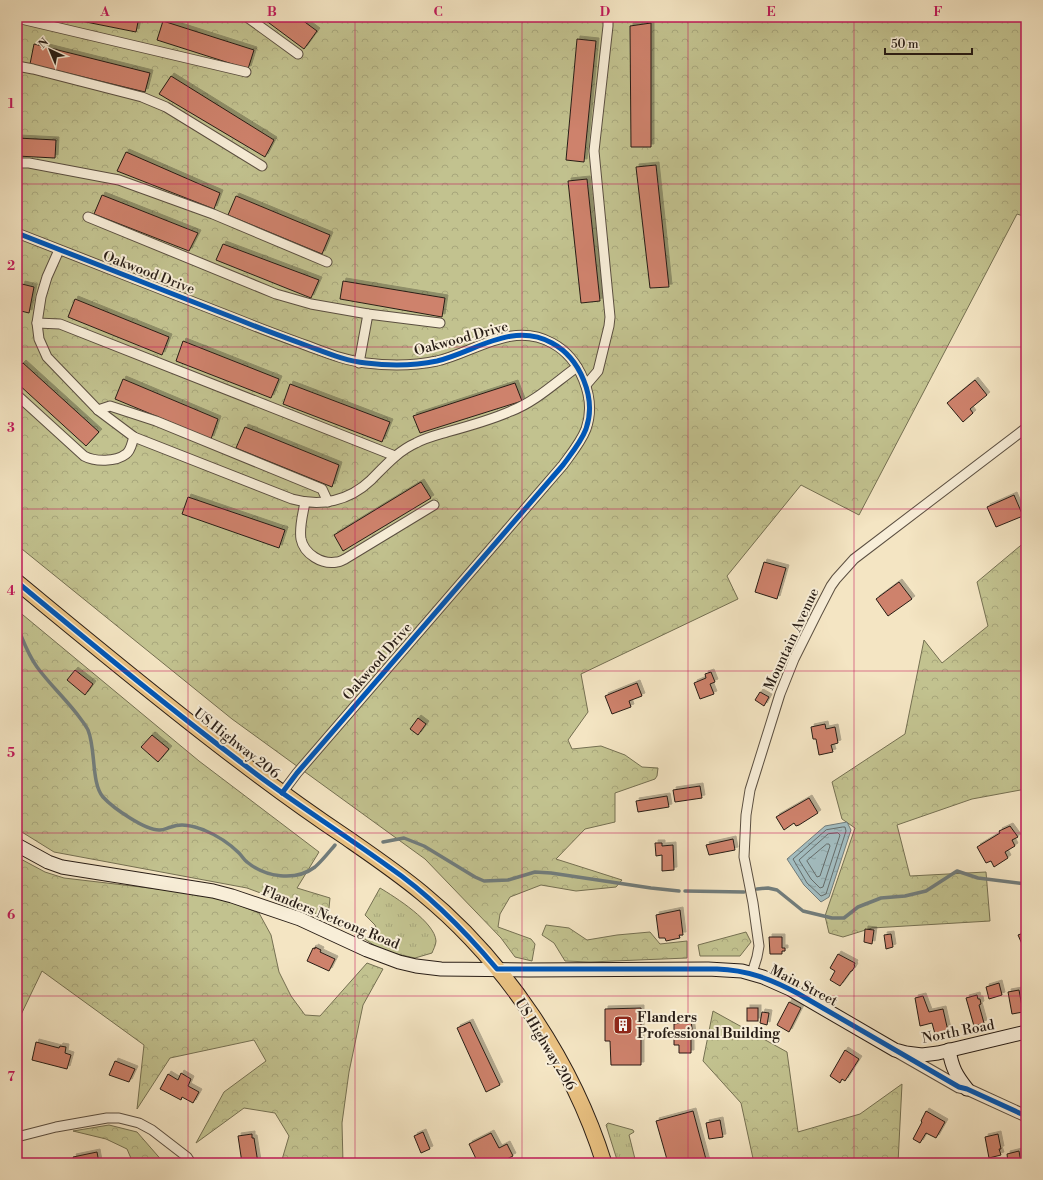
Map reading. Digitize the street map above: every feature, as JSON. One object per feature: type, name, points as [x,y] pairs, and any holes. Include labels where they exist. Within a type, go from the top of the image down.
[{"type":"highway","name":"US Highway 206","points":[[17,582],[239,761],[282,793],[390,867],[423,893],[461,929],[497,969],[530,1012],[560,1063],[585,1112],[604,1163]]},
{"type":"main road","name":"Flanders Netcong Road","points":[[17,845],[48,862],[62,867],[213,891],[259,904],[300,919],[358,947],[399,962],[430,968],[497,969]]},
{"type":"main road","name":"Main Street","points":[[497,969],[717,969],[752,973],[777,982],[895,1050]]},
{"type":"main road","name":"North Road","points":[[895,1050],[922,1055],[1026,1032]]},
{"type":"main road","points":[[949,1050],[956,1076],[967,1089]]},
{"type":"street","points":[[247,17],[298,54]]},
{"type":"street","points":[[586,385],[598,370],[610,317],[594,151],[608,17]]},
{"type":"street","points":[[17,18],[246,72]]},
{"type":"street","points":[[17,66],[142,97],[166,107],[262,166]]},
{"type":"street","points":[[17,163],[29,163],[119,180],[213,214],[327,262]]},
{"type":"street","points":[[88,217],[276,294],[311,304],[368,314],[440,323]]},
{"type":"street","name":"Oakwood Drive","points":[[17,233],[269,332],[359,363],[386,365],[423,363],[452,356],[494,339],[508,336],[532,336],[552,343],[562,351],[577,367],[586,385],[589,409],[586,428],[575,450],[302,767],[282,793]]},
{"type":"street","points":[[59,250],[47,277],[41,297],[37,322],[38,339],[47,357],[98,410],[134,437],[292,499],[305,502],[328,502],[343,498],[358,490],[370,481],[396,456],[417,442],[512,411],[529,403],[577,367]]},
{"type":"street","points":[[359,363],[368,314]]},
{"type":"street","points":[[37,322],[60,324],[396,456]]},
{"type":"street","points":[[17,395],[89,459],[113,459],[126,454],[129,451],[134,437]]},
{"type":"street","points":[[98,410],[110,406],[156,422],[322,489],[328,502]]},
{"type":"street","name":"Mountain Avenue","points":[[752,973],[759,946],[753,903],[744,857],[746,815],[750,790],[780,694],[794,659],[817,613],[836,579],[854,558],[1026,428]]},
{"type":"street","points":[[305,502],[301,528],[301,539],[304,547],[317,559],[332,563],[346,559],[434,505]]},
{"type":"street","name":"Main Street","points":[[895,1050],[958,1087],[967,1089],[1026,1116]]},
{"type":"street","points":[[17,1137],[56,1127],[107,1118],[119,1118],[139,1123],[152,1130],[188,1156],[191,1163]]},
{"type":"green space","points":[[17,17],[1026,17],[1026,217],[1017,214],[859,515],[801,485],[727,576],[738,599],[581,674],[588,712],[568,740],[572,749],[601,746],[625,755],[642,767],[658,768],[657,776],[655,779],[615,793],[615,822],[585,829],[556,859],[622,880],[616,887],[576,891],[541,885],[510,897],[500,914],[498,927],[531,939],[535,944],[532,961],[515,957],[501,938],[425,859],[232,719],[17,545]]},
{"type":"green space","points":[[1026,541],[1026,789],[972,799],[897,825],[910,876],[986,872],[990,921],[872,928],[843,937],[829,933],[825,916],[855,828],[842,819],[832,782],[905,734],[924,640],[942,663],[988,626],[977,582]]},
{"type":"green space","points":[[17,610],[199,761],[319,852],[297,888],[330,898],[328,918],[247,888],[54,852],[17,829]]},
{"type":"green space","points":[[17,857],[45,872],[64,878],[221,898],[259,913],[271,935],[279,972],[291,996],[305,1015],[320,1016],[367,963],[383,969],[363,1005],[349,1072],[342,1123],[343,1163],[281,1163],[289,1136],[275,1113],[244,1108],[196,1143],[224,1092],[266,1061],[254,1040],[170,1058],[137,1109],[144,1045],[42,971],[17,1023]]},
{"type":"green space","points":[[380,888],[395,897],[422,918],[429,926],[436,941],[432,953],[415,958],[383,951],[363,938],[377,930],[375,925],[365,915]]},
{"type":"green space","points":[[546,925],[569,928],[587,940],[650,932],[660,944],[687,941],[687,958],[590,962],[565,961],[554,943],[542,935]]},
{"type":"green space","points":[[746,932],[751,942],[740,956],[700,956],[698,945]]},
{"type":"green space","points":[[713,1011],[787,1052],[798,1132],[860,1114],[902,1084],[898,1163],[754,1163],[741,1103],[703,1061]]},
{"type":"green space","points":[[608,1123],[633,1130],[634,1132],[629,1135],[636,1163],[618,1163],[606,1125]]},
{"type":"green space","points":[[109,1125],[137,1132],[164,1163],[133,1163],[127,1149],[106,1139],[73,1131]]},
{"type":"water","points":[[847,822],[851,830],[829,897],[821,902],[804,885],[787,859],[825,826]]},
{"type":"building","points":[[61,17],[139,17],[136,32]]},
{"type":"building","points":[[261,17],[298,17],[317,31],[304,49]]},
{"type":"building","points":[[163,21],[254,50],[248,69],[157,40]]},
{"type":"building","points":[[651,23],[651,147],[631,147],[630,26]]},
{"type":"building","points":[[577,39],[596,41],[584,162],[566,160]]},
{"type":"building","points":[[34,44],[150,73],[145,92],[30,64]]},
{"type":"building","points":[[171,76],[274,140],[265,157],[159,94]]},
{"type":"building","points":[[17,138],[56,140],[55,158],[17,156]]},
{"type":"building","points":[[126,152],[220,193],[214,209],[117,171]]},
{"type":"building","points":[[656,165],[669,287],[650,288],[636,167]]},
{"type":"building","points":[[587,179],[600,301],[581,303],[568,181]]},
{"type":"building","points":[[102,195],[198,233],[189,251],[94,214]]},
{"type":"building","points":[[236,196],[330,235],[322,254],[228,215]]},
{"type":"building","points":[[223,244],[319,280],[311,298],[216,260]]},
{"type":"building","points":[[343,281],[445,298],[442,317],[340,299]]},
{"type":"building","points":[[22,284],[34,287],[29,313],[17,310]]},
{"type":"building","points":[[75,299],[169,337],[162,355],[68,317]]},
{"type":"building","points":[[183,341],[279,379],[271,398],[176,361]]},
{"type":"building","points":[[23,363],[99,432],[86,446],[17,383],[17,369]]},
{"type":"building","points":[[123,379],[218,419],[211,439],[115,399]]},
{"type":"building","points":[[975,380],[987,395],[970,409],[973,413],[963,422],[947,403]]},
{"type":"building","points":[[515,383],[522,401],[420,433],[413,416]]},
{"type":"building","points":[[290,384],[390,422],[382,442],[283,404]]},
{"type":"building","points":[[245,427],[339,465],[332,487],[236,448]]},
{"type":"building","points":[[421,482],[431,498],[343,551],[334,535]]},
{"type":"building","points":[[1014,495],[1023,516],[996,527],[987,507]]},
{"type":"building","points":[[188,497],[285,530],[279,548],[182,514]]},
{"type":"building","points":[[764,562],[786,568],[777,599],[755,592]]},
{"type":"building","points":[[899,582],[912,599],[888,616],[876,599]]},
{"type":"building","points":[[75,670],[93,684],[85,695],[67,680]]},
{"type":"building","points":[[711,672],[715,682],[710,684],[714,694],[700,699],[694,683],[706,678],[705,674]]},
{"type":"building","points":[[637,683],[642,696],[629,701],[631,707],[612,714],[605,696]]},
{"type":"building","points":[[760,692],[769,697],[764,706],[755,700]]},
{"type":"building","points":[[418,718],[426,724],[418,735],[410,729]]},
{"type":"building","points":[[825,724],[826,729],[835,727],[838,743],[831,745],[833,752],[819,755],[816,739],[813,739],[811,727]]},
{"type":"building","points":[[152,735],[169,749],[158,762],[141,747]]},
{"type":"building","points":[[700,786],[702,798],[675,802],[673,790]]},
{"type":"building","points":[[667,796],[669,807],[638,812],[636,801]]},
{"type":"building","points":[[809,798],[818,813],[799,825],[796,826],[794,823],[784,830],[776,817]]},
{"type":"building","points":[[1010,826],[1018,837],[1012,840],[1015,846],[1005,852],[1008,858],[994,867],[991,861],[986,863],[977,847],[1000,833],[999,831]]},
{"type":"building","points":[[733,839],[735,850],[709,855],[706,845]]},
{"type":"building","points":[[655,843],[662,843],[662,846],[673,845],[674,870],[662,871],[662,855],[656,856]]},
{"type":"building","points":[[680,910],[683,935],[679,935],[680,938],[666,941],[665,938],[659,938],[656,915]]},
{"type":"building","points":[[865,929],[874,930],[872,944],[864,942]]},
{"type":"building","points":[[1026,932],[1026,943],[1022,944],[1018,935]]},
{"type":"building","points":[[891,934],[893,947],[886,949],[884,935]]},
{"type":"building","points":[[769,937],[782,937],[782,948],[785,948],[785,951],[782,951],[782,954],[770,954]]},
{"type":"building","points":[[315,947],[321,950],[320,952],[335,959],[329,971],[307,961],[313,948],[315,949]]},
{"type":"building","points":[[838,954],[855,963],[852,971],[840,986],[830,980],[835,971],[830,968]]},
{"type":"building","points":[[999,983],[1002,995],[989,999],[986,987]]},
{"type":"building","points":[[1019,990],[1023,1012],[1012,1014],[1008,992]]},
{"type":"building","points":[[977,995],[978,999],[980,999],[981,1004],[979,1005],[984,1023],[974,1026],[966,998]]},
{"type":"building","points":[[923,996],[929,1012],[943,1009],[948,1031],[935,1034],[932,1023],[920,1026],[915,998]]},
{"type":"building","points":[[789,1002],[801,1008],[789,1032],[777,1025]]},
{"type":"building","name":"Flanders Professional Building","points":[[641,1008],[641,1065],[611,1065],[610,1041],[605,1041],[605,1009]]},
{"type":"building","points":[[747,1008],[758,1008],[758,1021],[747,1021]]},
{"type":"building","points":[[762,1012],[769,1013],[767,1025],[760,1023]]},
{"type":"building","points":[[681,1021],[691,1021],[693,1035],[691,1035],[691,1053],[679,1053],[679,1045],[674,1045],[674,1024],[681,1023]]},
{"type":"building","points":[[470,1022],[500,1085],[486,1092],[457,1028]]},
{"type":"building","points":[[36,1042],[59,1048],[60,1046],[66,1047],[65,1053],[71,1055],[67,1069],[32,1060]]},
{"type":"building","points":[[845,1050],[859,1059],[845,1081],[842,1079],[840,1083],[830,1076]]},
{"type":"building","points":[[115,1061],[135,1069],[129,1082],[109,1075]]},
{"type":"building","points":[[181,1073],[191,1079],[188,1086],[199,1092],[193,1103],[182,1097],[181,1100],[160,1089],[168,1074],[178,1080]]},
{"type":"building","points":[[693,1111],[707,1163],[668,1163],[656,1121]]},
{"type":"building","points":[[926,1111],[945,1122],[936,1138],[926,1133],[920,1143],[913,1139]]},
{"type":"building","points":[[720,1120],[723,1137],[709,1139],[706,1123]]},
{"type":"building","points":[[423,1132],[430,1149],[421,1153],[414,1136]]},
{"type":"building","points":[[491,1133],[499,1148],[507,1144],[513,1156],[505,1160],[507,1163],[478,1163],[469,1144]]},
{"type":"building","points":[[252,1134],[258,1163],[242,1163],[238,1136]]},
{"type":"building","points":[[998,1134],[1001,1155],[989,1158],[985,1137]]},
{"type":"building","points":[[1019,1151],[1021,1163],[1008,1163],[1007,1154]]},
{"type":"building","points":[[97,1152],[99,1163],[75,1163],[73,1157]]},
{"type":"waterway","points":[[17,626],[26,647],[42,674],[75,711],[87,728],[92,747],[95,775],[99,791],[108,802],[122,813],[138,823],[154,829],[161,830],[183,825],[204,830],[227,843],[254,867],[280,876],[298,875],[307,872],[318,865],[335,845]]},
{"type":"waterway","points":[[383,842],[404,838],[424,846],[484,881],[508,880],[535,872],[679,891]]},
{"type":"waterway","points":[[757,889],[768,888],[777,890],[803,911],[832,918],[844,918],[858,907],[881,898],[905,896],[926,891],[957,871],[978,878],[1026,884]]},
{"type":"waterway","points":[[685,891],[744,892]]},
{"type":"cycle path","points":[[17,233],[267,331],[329,354],[351,360],[393,365],[428,363],[451,357],[494,340],[522,335],[537,337],[552,343],[562,350],[571,358],[584,380],[589,405],[589,417],[584,434],[563,465],[297,773],[282,793]]},
{"type":"cycle path","points":[[17,582],[140,684],[235,758],[419,889],[460,927],[497,969],[717,969],[749,973],[778,983],[797,993],[959,1087],[967,1089],[1026,1116]]},
{"type":"place","name":"Flanders Professional Building","points":[[623,1025]]}]
